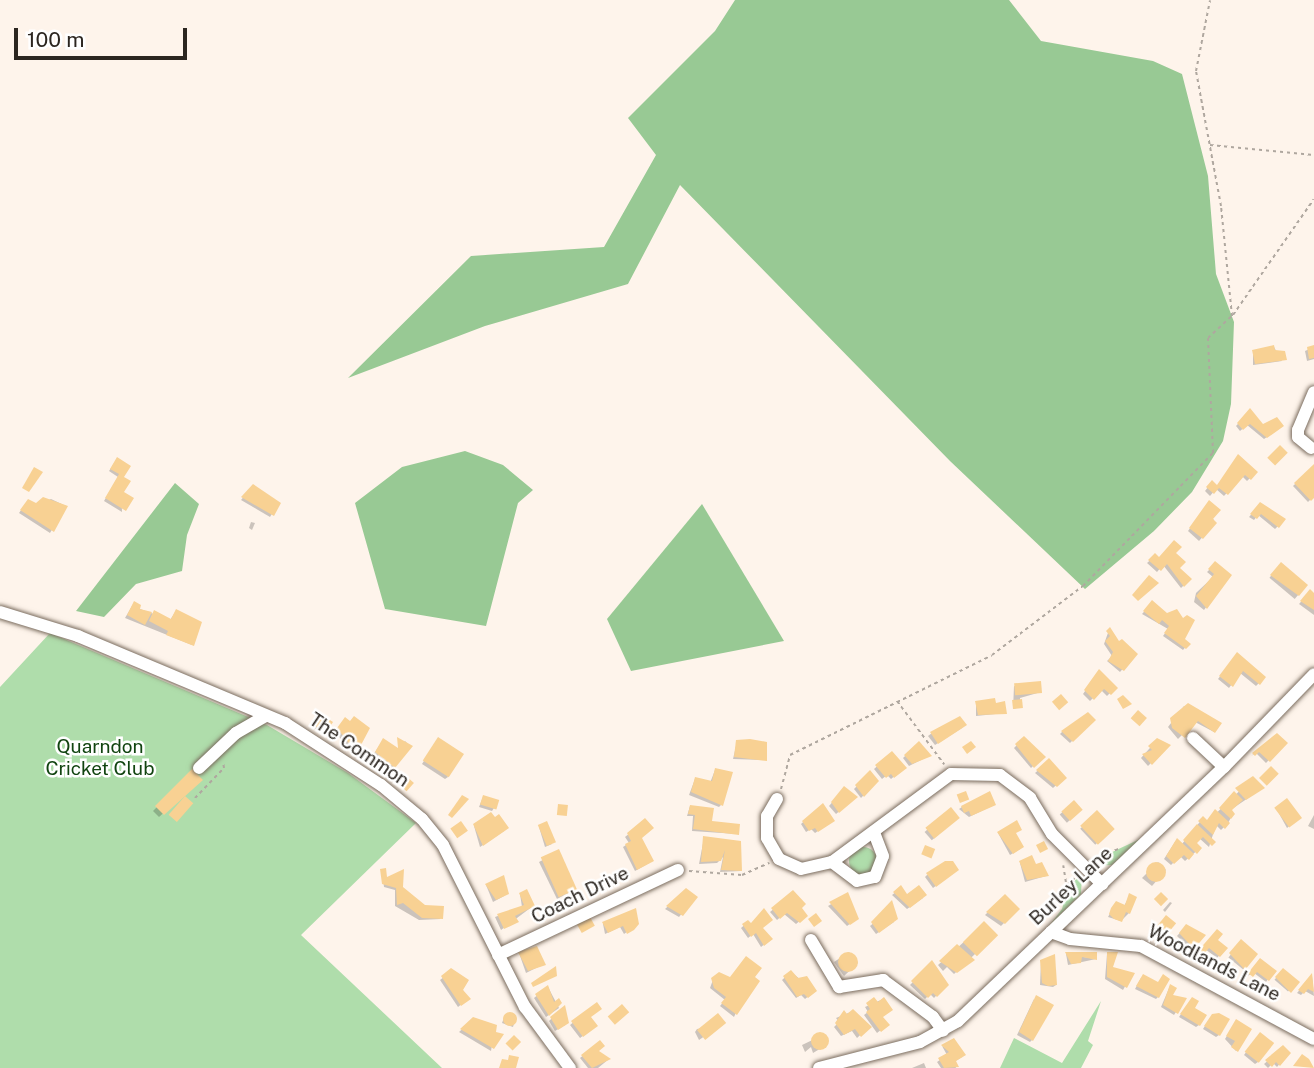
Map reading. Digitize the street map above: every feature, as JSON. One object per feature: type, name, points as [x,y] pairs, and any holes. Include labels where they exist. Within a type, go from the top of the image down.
[{"type":"street","points":[[1311,448],[1298,438],[1298,430],[1314,392]]},
{"type":"street","name":"The Common","points":[[0,612],[78,635],[265,716],[356,767],[422,819],[453,860],[525,1007],[570,1068]]},
{"type":"street","name":"Burley Lane","points":[[819,1068],[902,1047],[943,1031],[1224,767],[1314,674]]},
{"type":"street","points":[[199,768],[220,748],[265,716]]},
{"type":"street","points":[[1194,738],[1224,767]]},
{"type":"street","points":[[779,796],[765,825],[767,838],[779,859],[801,869],[832,862],[951,775],[1000,775],[1017,785],[1059,842],[1102,884]]},
{"type":"street","points":[[832,862],[857,881],[875,877],[883,856],[874,832]]},
{"type":"street","name":"Coach Drive","points":[[498,955],[678,870]]},
{"type":"street","name":"Woodlands Lane","points":[[1051,932],[1070,939],[1141,946],[1314,1039]]},
{"type":"street","points":[[811,940],[839,987],[883,980],[933,1017],[943,1031]]},
{"type":"path","points":[[1210,0],[1196,71],[1210,145],[1232,316]]},
{"type":"path","points":[[1210,145],[1314,155]]},
{"type":"path","points":[[779,796],[790,755],[992,655],[1083,586],[1213,453],[1208,338],[1232,316],[1314,199]]},
{"type":"path","points":[[897,700],[951,775]]},
{"type":"path","points":[[195,798],[224,768],[220,748]]},
{"type":"path","points":[[1057,914],[1066,888],[1059,842]]},
{"type":"path","points":[[1092,858],[1126,845]]},
{"type":"path","points":[[678,870],[742,875],[779,859]]},
{"type":"green space","points":[[735,0],[1009,0],[1041,41],[1153,61],[1182,74],[1208,176],[1216,274],[1234,322],[1231,404],[1223,441],[1192,492],[1154,531],[1085,589],[950,461],[680,185],[628,284],[485,326],[348,378],[471,256],[604,247],[656,155],[628,118],[715,31]]},
{"type":"green space","points":[[465,451],[503,465],[533,490],[518,503],[486,626],[385,609],[355,503],[402,467]]},
{"type":"green space","points":[[175,483],[199,504],[187,535],[182,571],[136,584],[104,617],[76,611]]},
{"type":"green space","points":[[702,504],[784,641],[631,671],[607,619]]},
{"type":"green space","name":"Quarndon Cricket Club","points":[[50,633],[267,725],[348,773],[416,823],[301,935],[442,1068],[0,1068],[0,687]]},
{"type":"green space","points":[[1140,839],[1112,865],[1089,866],[1097,859]]},
{"type":"green space","points":[[863,847],[873,851],[877,861],[873,871],[863,875],[853,871],[849,861],[853,851]]},
{"type":"green space","points":[[1082,874],[1081,894],[1049,926],[1062,909],[1068,887]]},
{"type":"green space","points":[[1101,1001],[1088,1041],[1093,1045],[1081,1068],[1000,1068],[1014,1038],[1062,1063]]},
{"type":"building","points":[[1274,345],[1275,350],[1285,351],[1287,360],[1255,364],[1252,350]]},
{"type":"building","points":[[1314,345],[1314,358],[1309,359],[1307,347]]},
{"type":"building","points":[[1250,408],[1263,424],[1277,417],[1284,426],[1267,438],[1250,424],[1243,430],[1237,423]]},
{"type":"building","points":[[1280,445],[1288,453],[1275,466],[1267,458]]},
{"type":"building","points":[[1238,454],[1258,472],[1251,480],[1245,475],[1228,495],[1219,488],[1214,494],[1206,487],[1212,480],[1217,485]]},
{"type":"building","points":[[117,457],[131,466],[124,477],[131,481],[124,492],[134,498],[126,511],[105,498],[119,474],[110,469]]},
{"type":"building","points":[[1314,464],[1314,498],[1311,501],[1294,483]]},
{"type":"building","points":[[34,467],[43,472],[29,492],[22,488]]},
{"type":"building","points":[[253,484],[281,503],[274,516],[241,497]]},
{"type":"building","points":[[43,497],[68,506],[54,532],[20,510],[28,499],[36,503]]},
{"type":"building","points":[[1209,500],[1221,510],[1213,519],[1217,523],[1203,539],[1189,528]]},
{"type":"building","points":[[1260,502],[1286,519],[1279,528],[1261,514],[1257,519],[1250,514]]},
{"type":"building","points":[[1174,540],[1182,547],[1176,553],[1186,562],[1180,568],[1192,579],[1184,587],[1167,564],[1161,571],[1148,560],[1155,553],[1159,557]]},
{"type":"building","points":[[1215,561],[1232,575],[1207,609],[1196,596],[1214,574],[1208,569]]},
{"type":"building","points":[[1281,562],[1308,585],[1299,596],[1270,575]]},
{"type":"building","points":[[1149,575],[1159,583],[1138,601],[1132,595]]},
{"type":"building","points":[[1310,589],[1314,593],[1314,610],[1300,601]]},
{"type":"building","points":[[1152,600],[1167,613],[1177,609],[1183,618],[1187,615],[1195,620],[1185,639],[1191,644],[1186,649],[1164,633],[1169,626],[1162,620],[1159,624],[1143,611]]},
{"type":"building","points":[[134,601],[141,605],[140,609],[152,612],[145,625],[127,615]]},
{"type":"building","points":[[176,609],[202,622],[194,646],[166,635],[168,631],[149,621],[154,610],[171,619]]},
{"type":"building","points":[[1110,627],[1119,641],[1122,639],[1138,654],[1124,671],[1108,661],[1113,652],[1105,641],[1110,636],[1106,631]]},
{"type":"building","points":[[1237,652],[1266,677],[1260,685],[1243,671],[1233,687],[1219,676]]},
{"type":"building","points":[[1099,669],[1118,688],[1111,695],[1104,689],[1094,700],[1084,690]]},
{"type":"building","points":[[1041,681],[1042,693],[1015,695],[1014,683]]},
{"type":"building","points":[[1061,694],[1068,702],[1059,710],[1052,702]]},
{"type":"building","points":[[1123,695],[1132,704],[1123,709],[1117,699]]},
{"type":"building","points":[[995,698],[996,703],[1005,701],[1007,714],[978,715],[975,701]]},
{"type":"building","points":[[1022,699],[1023,708],[1013,709],[1012,700]]},
{"type":"building","points":[[1188,703],[1222,723],[1215,733],[1198,721],[1185,738],[1172,728],[1170,718]]},
{"type":"building","points":[[1138,710],[1147,718],[1140,726],[1131,718]]},
{"type":"building","points":[[1088,712],[1096,720],[1073,742],[1061,731]]},
{"type":"building","points":[[322,715],[333,722],[326,733],[315,726]]},
{"type":"building","points":[[354,716],[370,728],[361,745],[354,741],[351,746],[337,728],[345,717],[350,721]]},
{"type":"building","points":[[960,716],[967,725],[938,744],[930,732]]},
{"type":"building","points":[[1277,733],[1288,743],[1270,762],[1259,752],[1255,756],[1252,753]]},
{"type":"building","points":[[1024,736],[1046,757],[1034,768],[1015,744]]},
{"type":"building","points":[[397,737],[413,746],[395,768],[375,752],[383,738],[398,748]]},
{"type":"building","points":[[438,737],[464,754],[449,777],[423,760]]},
{"type":"building","points":[[1157,738],[1171,745],[1152,765],[1142,754],[1152,750],[1148,746]]},
{"type":"building","points":[[736,740],[767,742],[767,761],[734,757]]},
{"type":"building","points":[[919,741],[932,756],[912,764],[904,755]]},
{"type":"building","points":[[971,741],[976,747],[967,754],[962,747]]},
{"type":"building","points":[[892,751],[907,768],[894,778],[891,774],[886,778],[875,765]]},
{"type":"building","points":[[1049,758],[1067,778],[1057,787],[1036,770]]},
{"type":"building","points":[[1271,766],[1279,774],[1267,786],[1259,778]]},
{"type":"building","points":[[715,768],[733,772],[723,806],[691,792],[695,777],[712,781]]},
{"type":"building","points":[[192,769],[203,780],[164,815],[155,806]]},
{"type":"building","points":[[870,770],[879,781],[864,797],[855,785]]},
{"type":"building","points":[[405,775],[414,783],[407,791],[398,783]]},
{"type":"building","points":[[1253,776],[1265,788],[1246,800],[1235,788]]},
{"type":"building","points":[[844,786],[858,797],[839,813],[831,802]]},
{"type":"building","points":[[966,791],[969,799],[960,803],[957,795]]},
{"type":"building","points":[[990,791],[996,805],[971,816],[969,811],[964,813],[961,806]]},
{"type":"building","points":[[1234,791],[1243,800],[1232,810],[1235,814],[1231,819],[1219,808]]},
{"type":"building","points":[[462,795],[469,799],[452,818],[448,815]]},
{"type":"building","points":[[483,795],[499,800],[496,810],[480,805]]},
{"type":"building","points":[[185,796],[193,803],[177,822],[169,815]]},
{"type":"building","points":[[1287,798],[1302,818],[1289,828],[1274,808]]},
{"type":"building","points":[[1074,800],[1083,810],[1070,821],[1061,811]]},
{"type":"building","points":[[823,803],[835,821],[818,832],[815,828],[809,831],[802,821]]},
{"type":"building","points":[[558,804],[568,805],[567,816],[557,815]]},
{"type":"building","points":[[690,805],[714,808],[712,821],[740,824],[739,835],[693,829],[695,815],[688,814]]},
{"type":"building","points":[[951,807],[960,818],[934,839],[925,828]]},
{"type":"building","points":[[1215,809],[1230,823],[1225,829],[1219,823],[1213,835],[1198,821],[1203,816],[1207,820]]},
{"type":"building","points":[[1097,810],[1115,829],[1098,845],[1080,826]]},
{"type":"building","points":[[491,812],[495,817],[499,814],[509,828],[483,846],[473,824]]},
{"type":"building","points":[[645,818],[654,828],[642,838],[654,861],[637,870],[625,844],[631,841],[627,833]]},
{"type":"building","points":[[1017,820],[1022,830],[1016,833],[1024,847],[1013,854],[997,832]]},
{"type":"building","points":[[461,821],[468,831],[457,838],[450,828]]},
{"type":"building","points":[[547,821],[556,842],[547,846],[538,825]]},
{"type":"building","points":[[1197,824],[1216,842],[1212,846],[1203,837],[1197,843],[1202,848],[1197,854],[1183,840]]},
{"type":"building","points":[[703,836],[741,841],[742,871],[721,870],[725,850],[721,861],[701,862]]},
{"type":"building","points":[[1177,838],[1194,854],[1189,860],[1184,855],[1174,864],[1166,856]]},
{"type":"building","points":[[1044,841],[1048,849],[1040,853],[1036,845]]},
{"type":"building","points":[[925,845],[935,849],[931,858],[921,854]]},
{"type":"building","points":[[559,849],[577,889],[559,897],[541,857]]},
{"type":"building","points":[[1032,855],[1036,864],[1042,862],[1049,876],[1027,880],[1019,861]]},
{"type":"building","points":[[945,861],[953,861],[959,870],[936,887],[926,873]]},
{"type":"building","points":[[1152,862],[1160,862],[1166,872],[1160,882],[1152,882],[1146,876],[1146,868]]},
{"type":"building","points":[[386,868],[387,877],[404,869],[403,887],[425,905],[444,906],[443,919],[422,918],[403,903],[397,905],[396,888],[382,884],[380,869]]},
{"type":"building","points":[[504,875],[509,894],[496,900],[485,884]]},
{"type":"building","points":[[901,885],[907,894],[919,885],[927,895],[910,908],[893,892]]},
{"type":"building","points":[[686,888],[698,897],[683,916],[666,906]]},
{"type":"building","points":[[527,889],[535,906],[515,916],[519,922],[504,929],[497,914],[524,905],[519,893]]},
{"type":"building","points":[[793,890],[806,904],[802,908],[808,916],[800,923],[787,913],[780,919],[771,908]]},
{"type":"building","points":[[848,892],[859,919],[850,925],[829,902]]},
{"type":"building","points":[[1161,892],[1168,899],[1161,906],[1154,899]]},
{"type":"building","points":[[1129,893],[1137,897],[1130,914],[1126,912],[1122,922],[1114,919],[1109,914],[1111,908],[1116,901],[1125,905]]},
{"type":"building","points":[[1005,894],[1020,909],[1005,924],[986,912]]},
{"type":"building","points":[[892,900],[898,919],[879,933],[871,922]]},
{"type":"building","points":[[636,908],[639,924],[634,930],[627,934],[623,926],[608,933],[602,922]]},
{"type":"building","points":[[764,908],[773,920],[763,928],[773,939],[764,946],[756,933],[751,937],[742,924],[748,920],[751,923]]},
{"type":"building","points":[[816,913],[822,921],[814,927],[808,919]]},
{"type":"building","points":[[1166,915],[1176,923],[1168,933],[1158,925]]},
{"type":"building","points":[[590,917],[595,926],[582,933],[577,924]]},
{"type":"building","points":[[984,921],[998,935],[977,956],[963,942]]},
{"type":"building","points":[[1186,924],[1206,935],[1194,949],[1179,933]]},
{"type":"building","points":[[1217,929],[1223,934],[1218,940],[1228,948],[1220,957],[1209,948],[1203,955],[1198,951]]},
{"type":"building","points":[[1241,939],[1258,954],[1245,970],[1229,953]]},
{"type":"building","points":[[957,944],[975,960],[957,973],[939,961]]},
{"type":"building","points":[[537,946],[546,965],[528,971],[518,952]]},
{"type":"building","points":[[848,952],[855,955],[858,962],[855,969],[848,972],[841,969],[838,962],[841,955]]},
{"type":"building","points":[[1065,952],[1097,952],[1097,960],[1082,957],[1081,963],[1071,964]]},
{"type":"building","points":[[1107,952],[1118,952],[1113,967],[1135,973],[1127,988],[1107,977]]},
{"type":"building","points":[[1055,954],[1057,985],[1048,986],[1042,983],[1040,960]]},
{"type":"building","points":[[746,956],[762,968],[755,977],[760,981],[737,1015],[721,1003],[726,997],[714,988],[711,978],[719,972],[730,977]]},
{"type":"building","points":[[1260,958],[1277,971],[1269,981],[1257,972],[1253,977],[1248,973]]},
{"type":"building","points":[[932,960],[949,985],[937,997],[933,993],[928,998],[911,981]]},
{"type":"building","points":[[556,966],[557,976],[533,987],[531,983]]},
{"type":"building","points":[[451,968],[469,980],[463,990],[471,999],[461,1006],[441,976]]},
{"type":"building","points":[[1283,968],[1300,982],[1291,993],[1275,977]]},
{"type":"building","points":[[791,970],[798,978],[807,976],[817,991],[808,998],[804,994],[797,997],[783,976]]},
{"type":"building","points":[[1312,973],[1314,992],[1308,989],[1304,994],[1298,990]]},
{"type":"building","points":[[1143,974],[1158,982],[1163,974],[1170,979],[1159,998],[1136,986]]},
{"type":"building","points":[[1170,984],[1177,988],[1173,995],[1187,998],[1178,1014],[1163,1005]]},
{"type":"building","points":[[548,985],[554,1002],[559,998],[562,1003],[549,1016],[535,994]]},
{"type":"building","points":[[1036,995],[1054,1005],[1033,1041],[1019,1032]]},
{"type":"building","points":[[874,997],[878,1002],[884,997],[893,1010],[883,1017],[890,1025],[881,1032],[866,1012],[870,1009],[866,1003]]},
{"type":"building","points":[[1192,997],[1199,1001],[1195,1008],[1207,1015],[1200,1026],[1180,1014]]},
{"type":"building","points":[[597,1002],[602,1009],[591,1017],[598,1026],[583,1037],[571,1021]]},
{"type":"building","points":[[622,1004],[629,1012],[615,1025],[608,1016]]},
{"type":"building","points":[[565,1005],[569,1023],[558,1030],[550,1017]]},
{"type":"building","points":[[853,1009],[872,1027],[861,1037],[855,1029],[844,1035],[835,1023],[844,1010],[847,1014]]},
{"type":"building","points":[[507,1012],[513,1012],[517,1019],[513,1026],[507,1026],[503,1022],[503,1016]]},
{"type":"building","points":[[718,1013],[726,1023],[705,1040],[697,1030]]},
{"type":"building","points":[[1219,1013],[1230,1019],[1220,1036],[1204,1026],[1212,1014]]},
{"type":"building","points":[[473,1017],[497,1025],[496,1032],[504,1034],[494,1049],[460,1029]]},
{"type":"building","points":[[1236,1019],[1252,1029],[1238,1052],[1231,1047],[1235,1041],[1226,1036]]},
{"type":"building","points":[[820,1032],[828,1037],[829,1041],[824,1049],[820,1050],[812,1045],[811,1041],[816,1033]]},
{"type":"building","points":[[1260,1032],[1274,1043],[1259,1063],[1245,1052]]},
{"type":"building","points":[[514,1035],[521,1042],[513,1051],[506,1043]]},
{"type":"building","points":[[954,1038],[966,1055],[956,1061],[959,1067],[944,1068],[938,1058],[949,1052],[941,1045]]},
{"type":"building","points":[[600,1040],[605,1046],[599,1051],[611,1059],[592,1068],[581,1055]]},
{"type":"building","points":[[1283,1045],[1291,1053],[1280,1066],[1276,1062],[1272,1067],[1265,1060]]},
{"type":"building","points":[[1302,1054],[1309,1059],[1314,1068],[1293,1066]]},
{"type":"building","points":[[509,1055],[519,1057],[516,1068],[499,1068],[502,1059],[508,1060]]}]
